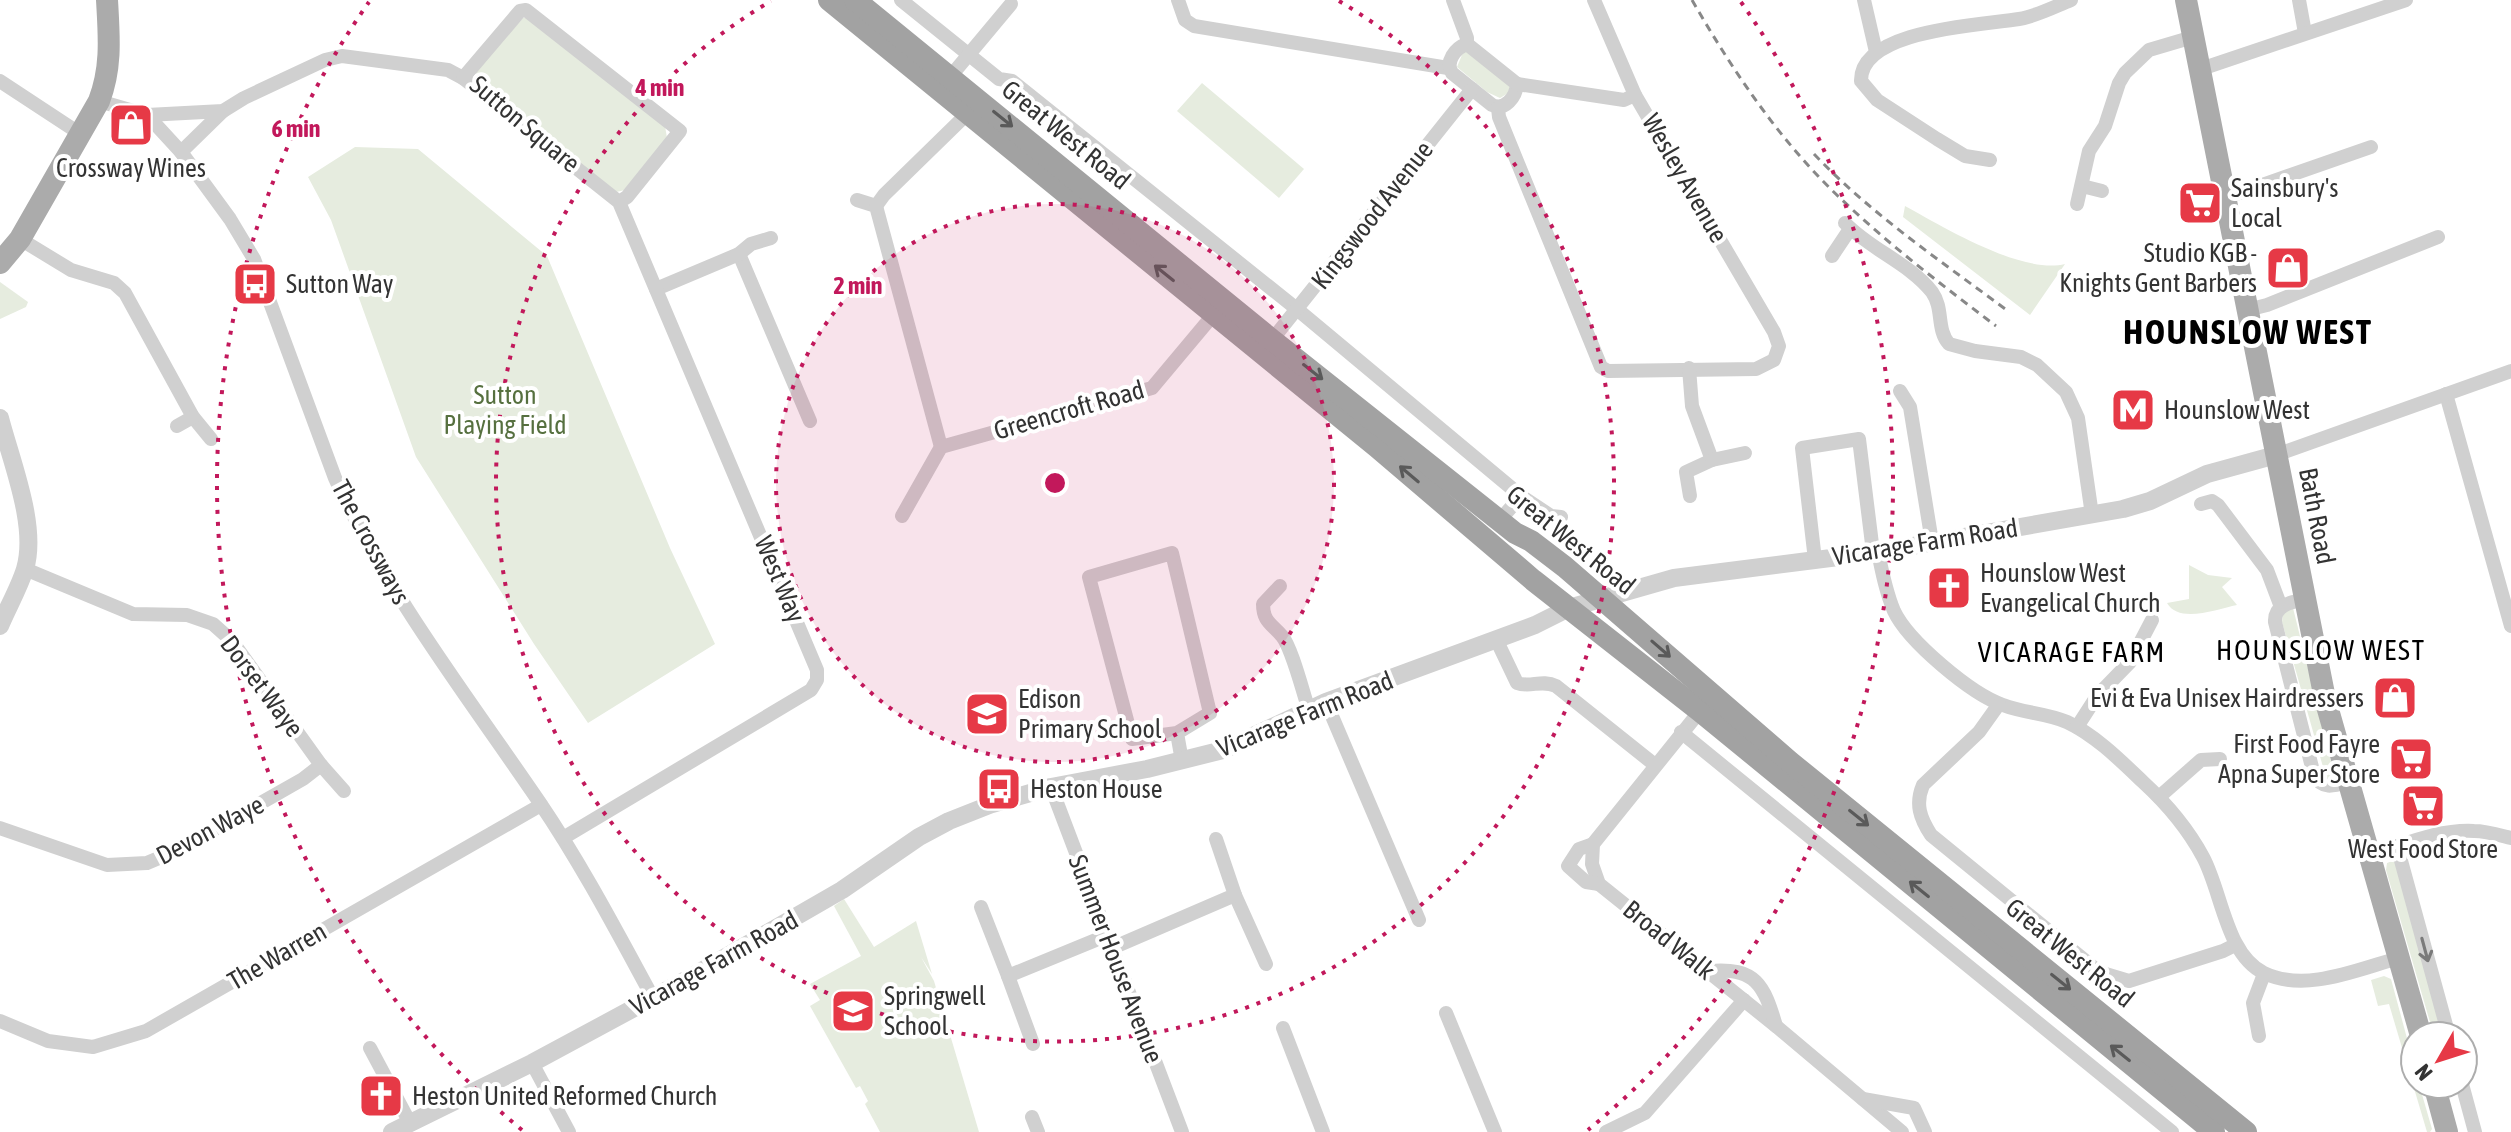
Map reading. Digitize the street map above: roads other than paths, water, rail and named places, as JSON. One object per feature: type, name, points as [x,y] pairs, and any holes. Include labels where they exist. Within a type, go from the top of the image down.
[{"type":"highway","name":"Great West Road","points":[[829,0],[1569,608],[1700,711],[2214,1132]]},
{"type":"highway","name":"Great West Road","points":[[855,0],[1272,340],[1531,541],[1790,762],[2246,1132]]},
{"type":"highway","points":[[1508,526],[1522,551],[1566,587],[1569,608]]},
{"type":"main road","points":[[0,263],[20,239],[99,101],[106,83],[110,50],[107,0]]},
{"type":"main road","name":"Bath Road","points":[[2186,0],[2325,699],[2344,783],[2370,855],[2416,1020]]},
{"type":"main road","points":[[2438,1100],[2447,1132]]},
{"type":"street","points":[[901,0],[999,79],[1012,81],[1298,310],[1521,496],[1551,516],[1561,517]]},
{"type":"street","points":[[1178,0],[1185,20],[1194,26],[1448,68],[1498,108],[1601,367],[1608,371],[1689,368],[1692,406],[1712,460]]},
{"type":"street","points":[[1453,0],[1467,44],[1517,84],[1624,100],[1635,95]]},
{"type":"street","name":"Wesley Avenue","points":[[1594,0],[1635,95],[1774,332],[1779,346],[1769,364],[1756,369],[1689,368]]},
{"type":"street","points":[[1864,0],[1876,52]]},
{"type":"street","points":[[1990,160],[1965,156],[1897,115],[1869,93],[1861,76],[1865,64],[1876,52],[1918,35],[2020,19],[2071,0]]},
{"type":"street","points":[[2299,0],[2305,33]]},
{"type":"street","points":[[2198,70],[2404,0]]},
{"type":"street","points":[[950,77],[1011,4]]},
{"type":"street","name":"Sutton Square","points":[[526,10],[680,131],[627,197],[619,202],[463,78],[520,11],[526,10]]},
{"type":"street","points":[[2077,204],[2089,151],[2105,126],[2125,73],[2149,50],[2193,37]]},
{"type":"street","points":[[1448,68],[1449,60],[1460,46],[1467,44]]},
{"type":"street","points":[[181,152],[223,111],[325,60],[342,56],[448,70],[463,78]]},
{"type":"street","points":[[0,81],[82,135]]},
{"type":"street","points":[[1498,108],[1505,106],[1516,92],[1517,84]]},
{"type":"street","name":"Kingswood Avenue","points":[[1272,340],[1472,89]]},
{"type":"street","points":[[99,101],[147,115],[223,111]]},
{"type":"street","points":[[876,206],[968,113]]},
{"type":"street","name":"The Crossways","points":[[147,115],[181,152],[230,219],[254,259],[350,511],[406,608],[563,838],[653,998]]},
{"type":"street","points":[[2225,198],[2371,147]]},
{"type":"street","points":[[2082,186],[2102,191]]},
{"type":"street","points":[[857,200],[876,206]]},
{"type":"street","name":"West Way","points":[[563,838],[811,690],[817,680],[817,670],[619,202]]},
{"type":"street","points":[[876,206],[941,447],[902,516]]},
{"type":"street","points":[[1832,256],[1848,226],[1871,247],[1908,269],[1929,289],[1941,309],[1941,330],[1949,344],[2030,360],[2066,392],[2078,418],[2092,515]]},
{"type":"street","points":[[2247,310],[2267,305],[2438,237]]},
{"type":"street","points":[[656,289],[739,254],[751,244],[771,238]]},
{"type":"street","points":[[20,239],[71,270],[114,283],[125,293],[193,417],[211,439]]},
{"type":"street","points":[[739,254],[810,421]]},
{"type":"street","name":"Greencroft Road","points":[[941,447],[1152,388],[1214,314]]},
{"type":"street","points":[[2276,455],[2511,371]]},
{"type":"street","points":[[1900,391],[1910,407],[1932,542]]},
{"type":"street","points":[[2446,394],[2511,626]]},
{"type":"street","points":[[177,426],[193,417]]},
{"type":"street","points":[[0,418],[30,542],[25,569],[0,626]]},
{"type":"street","points":[[1815,560],[1802,448],[1859,439],[1876,552],[1895,613],[1909,633],[1981,694],[1999,704],[2077,727],[2115,756],[2159,797],[2179,819],[2203,856],[2235,945],[2264,974],[2290,981],[2318,979],[2399,958]]},
{"type":"street","points":[[1690,496],[1686,472],[1712,460],[1745,453]]},
{"type":"street","name":"Vicarage Farm Road","points":[[392,1132],[532,1063],[653,998],[842,890],[919,837],[992,804],[1051,787],[1223,750],[1318,706],[1535,625],[1569,608],[1674,578],[1876,552],[2137,506],[2207,474],[2276,455]]},
{"type":"street","points":[[1508,526],[1521,496]]},
{"type":"street","points":[[2201,504],[2212,501],[2218,505],[2267,570],[2281,607]]},
{"type":"street","points":[[1172,553],[1210,713],[1177,733],[1132,739],[1089,577],[1172,553]]},
{"type":"street","name":"Dorset Waye","points":[[25,569],[133,614],[187,615],[213,624],[232,641],[321,765],[344,791]]},
{"type":"street","points":[[1280,586],[1263,604],[1263,615],[1284,638],[1419,920]]},
{"type":"street","points":[[2305,599],[2281,607],[2275,622],[2314,775],[2318,783],[2324,785],[2344,783]]},
{"type":"street","points":[[2077,727],[2097,696],[2130,662],[2152,620]]},
{"type":"street","points":[[1496,639],[1517,683],[1542,681],[1556,686],[1655,765]]},
{"type":"street","points":[[1999,704],[1979,732],[1923,785],[1919,809],[1931,835],[2099,972],[2129,981],[2235,945]]},
{"type":"street","points":[[1599,884],[1586,882],[1568,866],[1579,849],[1593,844],[1700,711]]},
{"type":"street","points":[[1681,732],[2172,1132]]},
{"type":"street","points":[[1177,733],[1182,761]]},
{"type":"street","points":[[2159,797],[2201,760],[2220,759]]},
{"type":"street","name":"Devon Waye","points":[[0,828],[107,865],[147,863],[208,834],[303,779],[321,765]]},
{"type":"street","name":"Summer House Avenue","points":[[1051,787],[1182,1132]]},
{"type":"street","name":"The Warren","points":[[0,1021],[48,1041],[93,1047],[146,1031],[541,805]]},
{"type":"street","points":[[2370,855],[2457,831],[2476,831],[2511,838]]},
{"type":"street","points":[[1216,839],[1235,895],[1266,964]]},
{"type":"street","name":"Broad Walk","points":[[1593,844],[1592,864],[1599,884],[1776,1026],[1898,1131]]},
{"type":"street","points":[[2397,846],[2445,1020]]},
{"type":"street","points":[[1008,976],[1235,895]]},
{"type":"street","points":[[981,907],[1033,1044]]},
{"type":"street","points":[[1709,971],[1731,969],[1756,981],[1767,994],[1776,1026]]},
{"type":"street","points":[[2259,1036],[2253,1003],[2264,974]]},
{"type":"street","points":[[1606,1132],[1645,1113],[1744,1000]]},
{"type":"street","points":[[1446,1013],[1495,1132]]},
{"type":"street","points":[[1283,1028],[1323,1132]]},
{"type":"street","points":[[370,1048],[410,1123]]},
{"type":"street","points":[[532,1063],[569,1132]]},
{"type":"street","points":[[1863,1099],[1914,1108],[1925,1132]]},
{"type":"street","points":[[2466,1100],[2475,1132]]},
{"type":"street","points":[[1032,1117],[1038,1132]]},
{"type":"railway","points":[[1692,0],[1758,104],[1817,175],[1896,248],[1996,326]]},
{"type":"railway","points":[[1814,154],[1883,217],[2008,311]]},
{"type":"place","name":"Crossway Wines","points":[[131,125]]},
{"type":"place","name":"Sainsbury's Local","points":[[2200,203]]},
{"type":"place","name":"Studio KGB - Knights Gent Barbers","points":[[2288,268]]},
{"type":"place","name":"Sutton Way","points":[[255,284]]},
{"type":"place","name":"Hounslow West","points":[[2133,410]]},
{"type":"place","name":"Hounslow West Evangelical Church","points":[[1949,588]]},
{"type":"place","name":"Evi & Eva Unisex Hairdressers","points":[[2395,698]]},
{"type":"place","name":"Edison Primary School","points":[[987,714]]},
{"type":"place","name":"First Food Fayre Apna Super Store","points":[[2411,759]]},
{"type":"place","name":"Heston House","points":[[999,789]]},
{"type":"place","name":"West Food Store","points":[[2423,806]]},
{"type":"place","name":"Springwell School","points":[[853,1011]]},
{"type":"place","name":"Heston United Reformed Church","points":[[381,1096]]},
{"type":"district","name":"HOUNSLOW WEST","points":[[2248,331]]},
{"type":"district","name":"HOUNSLOW WEST","points":[[2321,650]]},
{"type":"district","name":"VICARAGE FARM","points":[[2072,652]]},
{"type":"park label","name":"Sutton Playing Field","points":[[505,410]]}]
